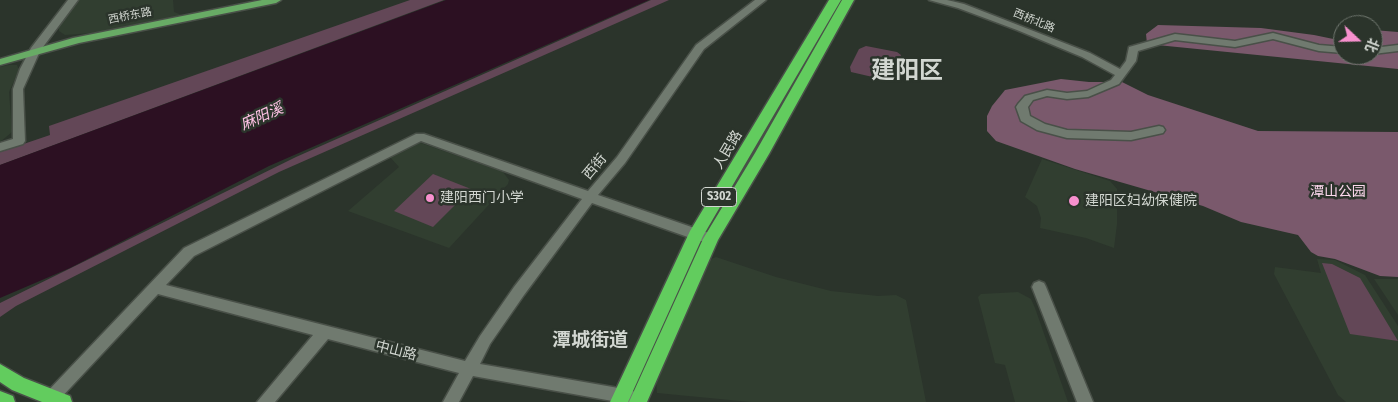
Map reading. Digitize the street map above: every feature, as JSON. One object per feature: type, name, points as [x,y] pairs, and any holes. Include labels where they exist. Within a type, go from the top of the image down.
[{"type":"highway","name":"人民路","points":[[620,399],[696,235],[835,0]]},
{"type":"highway","name":"S302","points":[[639,400],[711,240],[762,154],[848,0]]},
{"type":"highway","points":[[0,372],[18,384],[57,400]]},
{"type":"highway","points":[[0,399],[6,402]]},
{"type":"main road","name":"西桥东路","points":[[0,60],[77,40],[276,0]]},
{"type":"street","points":[[0,147],[19,141],[18,88],[35,50],[73,0]]},
{"type":"street","name":"西街","points":[[451,402],[469,369],[519,292],[589,198],[621,160],[700,47],[761,0]]},
{"type":"street","name":"西桥北路","points":[[934,0],[962,6],[1020,28],[1086,55],[1122,74]]},
{"type":"street","points":[[1159,130],[1131,136],[1067,134],[1041,127],[1025,118],[1022,107],[1029,98],[1046,93],[1067,96],[1088,94],[1115,82],[1131,61],[1133,49],[1175,37],[1235,44],[1273,36],[1319,48],[1333,49]]},
{"type":"street","points":[[1383,50],[1398,48]]},
{"type":"street","points":[[57,400],[189,252],[420,137],[711,240]]},
{"type":"street","points":[[1039,287],[1085,402]]},
{"type":"street","name":"中山路","points":[[156,288],[469,369],[620,399],[639,400]]},
{"type":"street","points":[[266,402],[324,333]]},
{"type":"shaded area","points":[[79,0],[173,0],[174,12],[182,15],[93,33],[65,35],[59,31],[59,26]]},
{"type":"shaded area","points":[[410,0],[444,0],[0,165],[0,152],[50,135],[49,126]]},
{"type":"shaded area","points":[[651,0],[669,0],[279,172],[16,306],[0,317],[0,303],[296,157]]},
{"type":"shaded area","points":[[866,46],[897,52],[901,55],[894,80],[890,81],[851,72],[850,67],[859,49]]},
{"type":"shaded area","points":[[17,65],[19,70],[9,92],[12,132],[0,142],[0,67]]},
{"type":"shaded area","name":"建阳西门小学","points":[[418,142],[503,172],[509,180],[508,184],[449,248],[348,211],[399,167],[390,157]]},
{"type":"shaded area","name":"建阳区妇幼保健院","points":[[1042,159],[1110,181],[1117,189],[1117,224],[1114,248],[1086,238],[1040,228],[1041,218],[1037,206],[1025,197]]},
{"type":"shaded area","points":[[433,174],[471,189],[433,227],[394,211]]},
{"type":"shaded area","points":[[716,257],[776,277],[831,291],[878,296],[896,295],[906,300],[926,402],[751,402],[657,393],[656,382],[709,260]]},
{"type":"shaded area","points":[[1317,259],[1335,260],[1365,275],[1398,326],[1398,402],[1346,402],[1338,395],[1274,274],[1275,267],[1321,273]]},
{"type":"shaded area","points":[[1322,263],[1332,264],[1360,278],[1398,341],[1350,334]]},
{"type":"shaded area","points":[[1374,279],[1398,279],[1398,315]]},
{"type":"shaded area","points":[[1018,292],[1031,299],[1068,402],[1015,402],[1005,365],[995,363],[978,297],[981,294]]},
{"type":"green space","points":[[1158,25],[1261,28],[1314,35],[1333,39],[1333,63],[1147,44],[1146,34]]},
{"type":"green space","points":[[1383,31],[1398,32],[1398,69],[1358,65],[1383,65]]},
{"type":"green space","name":"潭山公园","points":[[1061,79],[1089,82],[1122,82],[1148,95],[1258,131],[1398,132],[1398,277],[1380,276],[1335,259],[1318,256],[1311,252],[1298,235],[1241,222],[1203,206],[1075,169],[996,141],[987,131],[987,116],[992,106],[1005,90]]},
{"type":"water","name":"麻阳溪","points":[[446,0],[649,0],[269,166],[70,268],[0,298],[0,165]]},
{"type":"place","name":"建阳西门小学","points":[[430,198]]},
{"type":"place","name":"建阳区妇幼保健院","points":[[1074,201]]},
{"type":"district","name":"建阳区","points":[[907,71]]},
{"type":"district","name":"潭城街道","points":[[590,341]]}]
